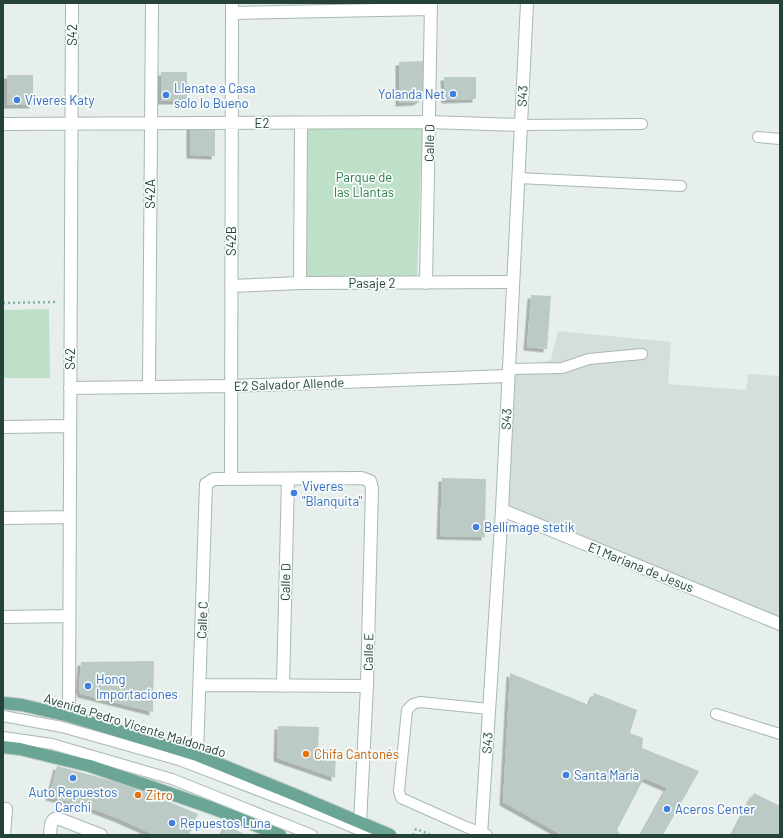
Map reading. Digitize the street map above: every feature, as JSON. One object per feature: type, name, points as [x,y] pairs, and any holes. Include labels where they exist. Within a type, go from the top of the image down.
[{"type":"main road","name":"Avenida Pedro Vicente Maldonado","points":[[3,703],[69,716],[197,755],[390,835]]},
{"type":"main road","points":[[3,747],[20,749],[90,766],[155,788],[278,834]]},
{"type":"street","name":"S42","points":[[69,716],[72,3]]},
{"type":"street","name":"S42A","points":[[149,386],[152,3]]},
{"type":"street","name":"S43","points":[[483,834],[489,709],[502,510],[527,3]]},
{"type":"street","points":[[232,8],[431,6]]},
{"type":"street","name":"Calle D","points":[[426,282],[431,6]]},
{"type":"street","name":"S42B","points":[[231,479],[232,8]]},
{"type":"street","name":"E2","points":[[3,124],[429,122],[520,125]]},
{"type":"street","points":[[300,283],[301,123]]},
{"type":"street","name":"Pasaje 2","points":[[231,286],[300,283],[513,282]]},
{"type":"street","name":"E2 Salvador Allende","points":[[70,388],[231,386],[509,373]]},
{"type":"street","points":[[3,427],[70,426]]},
{"type":"street","name":"Calle E","points":[[288,479],[362,478],[370,481],[372,488],[367,686],[360,823]]},
{"type":"street","name":"Calle C","points":[[197,755],[206,484],[214,479],[231,479]]},
{"type":"street","points":[[231,479],[288,479]]},
{"type":"street","name":"Calle D","points":[[283,686],[288,479]]},
{"type":"street","name":"E1 Mariana de Jesus","points":[[502,510],[780,624]]},
{"type":"street","points":[[3,518],[70,517]]},
{"type":"street","points":[[3,618],[69,616]]},
{"type":"street","points":[[200,685],[367,686]]},
{"type":"street","points":[[4,835],[6,809]]},
{"type":"street","points":[[50,835],[51,822],[57,818],[101,835]]},
{"type":"lane","points":[[520,125],[642,124]]},
{"type":"lane","points":[[758,137],[780,139]]},
{"type":"lane","points":[[518,178],[681,186]]},
{"type":"lane","points":[[509,373],[562,368],[589,359],[642,354]]},
{"type":"lane","points":[[483,834],[401,798],[399,791],[407,710],[413,704],[420,702],[489,709]]},
{"type":"lane","points":[[716,714],[780,734]]},
{"type":"lane","points":[[3,716],[62,727],[179,760],[371,835]]},
{"type":"lane","points":[[3,737],[52,744],[172,779],[312,835]]},
{"type":"path","points":[[3,303],[70,302]]},
{"type":"path","points":[[413,835],[416,829],[429,834]]},
{"type":"shaded area","points":[[558,331],[671,342],[668,384],[746,390],[748,374],[780,376],[780,624],[502,510],[509,369],[551,360]]},
{"type":"green space","name":"Parque de las Llantas","points":[[422,127],[417,283],[306,277],[306,128]]},
{"type":"green space","points":[[49,309],[50,378],[3,378],[3,310]]},
{"type":"building","points":[[423,61],[424,97],[417,102],[399,103],[399,62]]},
{"type":"building","points":[[161,72],[187,72],[187,101],[161,101]]},
{"type":"building","points":[[7,75],[33,75],[33,105],[7,105]]},
{"type":"building","points":[[444,77],[476,77],[476,99],[445,100]]},
{"type":"building","points":[[190,126],[215,126],[215,156],[190,155]]},
{"type":"building","points":[[531,295],[551,296],[547,349],[527,347]]},
{"type":"building","points":[[442,478],[486,479],[485,537],[440,536]]},
{"type":"building","points":[[154,661],[153,712],[81,694],[79,689],[81,662]]},
{"type":"building","name":"Santa María","points":[[510,673],[589,705],[594,693],[637,710],[630,733],[643,738],[642,748],[699,771],[663,835],[641,835],[667,788],[644,778],[617,830],[621,835],[562,835],[503,802]]},
{"type":"building","name":"Chifa Cantonés","points":[[278,726],[319,727],[318,749],[336,750],[335,778],[277,758]]},
{"type":"building","points":[[57,766],[131,786],[198,814],[189,835],[155,835],[85,806],[49,797]]},
{"type":"building","points":[[754,793],[780,806],[780,835],[732,835]]},
{"type":"building","points":[[226,825],[246,835],[222,835]]},
{"type":"place","name":"Yolanda Net","points":[[453,94]]},
{"type":"place","name":"Llenate a Casa solo lo Bueno","points":[[166,95]]},
{"type":"place","name":"Viveres Katy","points":[[17,100]]},
{"type":"place","name":"Viveres \"Blanquita\"","points":[[294,493]]},
{"type":"place","name":"Bellimage stetik","points":[[476,527]]},
{"type":"place","name":"Hong Importaciones","points":[[88,686]]},
{"type":"place","name":"Chifa Cantonés","points":[[306,754]]},
{"type":"place","name":"Santa María","points":[[566,775]]},
{"type":"place","name":"Auto Repuestos Carchi","points":[[73,778]]},
{"type":"place","name":"Zitro","points":[[138,795]]},
{"type":"place","name":"Aceros Center","points":[[667,809]]},
{"type":"place","name":"Repuestos Luna","points":[[172,823]]}]
